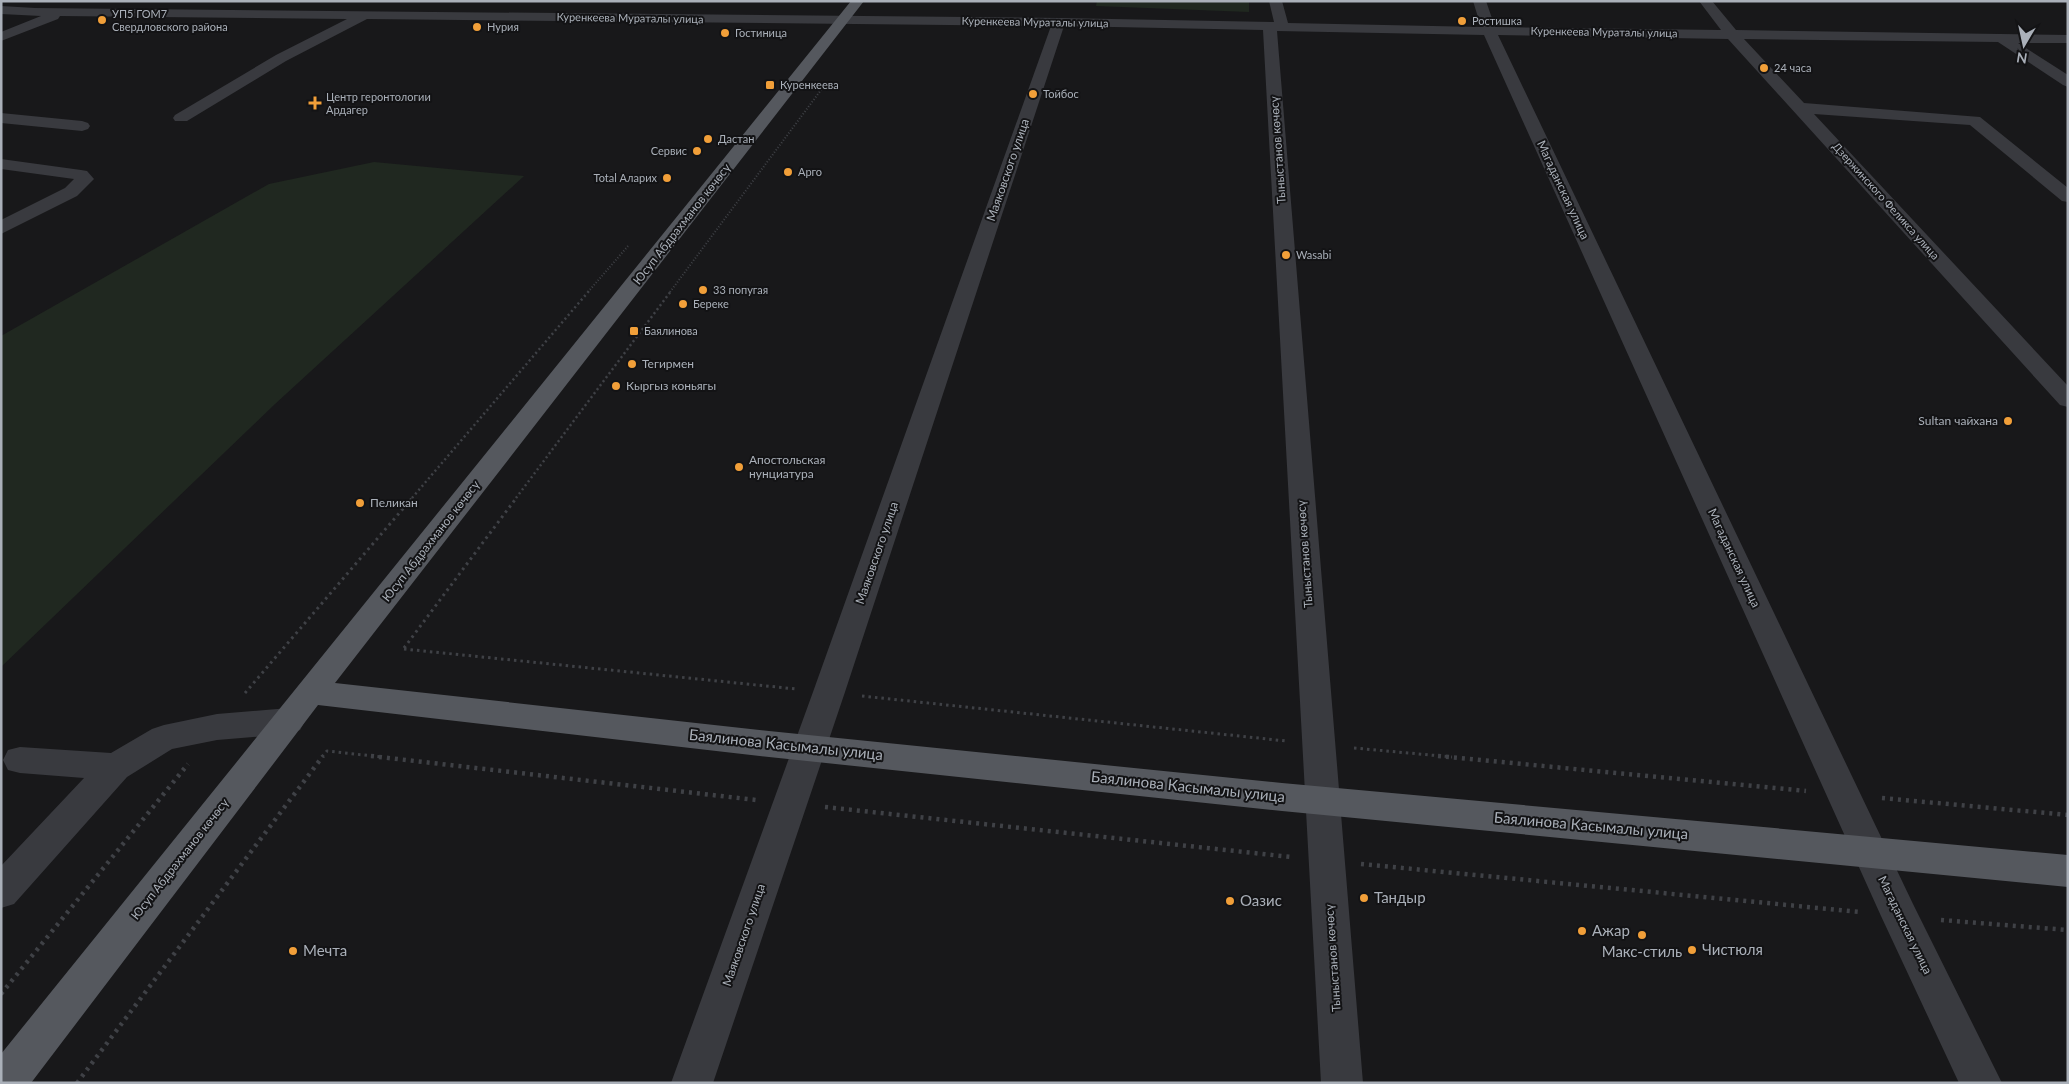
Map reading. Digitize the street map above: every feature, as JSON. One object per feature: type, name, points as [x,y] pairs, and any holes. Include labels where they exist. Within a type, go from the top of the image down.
[{"type":"main road","name":"Юсуп Абдрахманов көчөсү","points":[[5,1083],[310,692],[850,11]]},
{"type":"main road","name":"Баялинова Касымалы улица","points":[[310,692],[1322,801],[2068,870]]},
{"type":"street","points":[[1,37],[92,1]]},
{"type":"street","points":[[454,16],[474,1]]},
{"type":"street","name":"Магаданская улица","points":[[1479,1],[1489,31],[1900,916],[1981,1083]]},
{"type":"street","name":"Дзержинского Феликса улица","points":[[1705,1],[1732,33],[2068,400]]},
{"type":"street","name":"Куренкеева Мураталы улица","points":[[1,10],[454,16],[850,11],[1059,22],[1276,18],[1489,31],[2068,39]]},
{"type":"street","points":[[181,118],[281,58],[366,15]]},
{"type":"street","name":"Тыныстанов көчөсү","points":[[1276,18],[1317,744],[1342,1083]]},
{"type":"street","name":"Маяковского улица","points":[[692,1083],[829,692],[1059,22]]},
{"type":"street","points":[[2001,38],[2068,82]]},
{"type":"street","points":[[1801,108],[1974,120],[2068,197]]},
{"type":"street","points":[[1,118],[82,126]]},
{"type":"street","points":[[1,164],[81,175],[85,179],[72,192],[1,228]]},
{"type":"street","points":[[1,892],[115,767],[164,738],[217,727],[288,721]]},
{"type":"street","points":[[20,760],[115,767]]},
{"type":"path","points":[[832,75],[404,648],[1317,744],[2068,815]]},
{"type":"path","points":[[1,994],[292,636],[628,245]]},
{"type":"path","points":[[77,1083],[327,751],[1326,861],[1900,916],[2068,930]]},
{"type":"shaded area","points":[[1097,1],[1249,1],[1249,12],[1096,6]]},
{"type":"shaded area","points":[[374,162],[524,176],[275,404],[1,667],[1,336],[269,184]]},
{"type":"place","name":"УП5 ГОМ7 Свердловского района","points":[[102,20]]},
{"type":"place","name":"Ростишка","points":[[1462,21]]},
{"type":"place","name":"Нурия","points":[[477,27]]},
{"type":"place","name":"Гостиница","points":[[725,33]]},
{"type":"place","name":"24 часа","points":[[1764,68]]},
{"type":"place","name":"Куренкеева","points":[[770,85]]},
{"type":"place","name":"Тойбос","points":[[1033,94]]},
{"type":"place","name":"Центр геронтологии Ардагер","points":[[315,103]]},
{"type":"place","name":"Дастан","points":[[708,139]]},
{"type":"place","name":"Сервис","points":[[697,151]]},
{"type":"place","name":"Арго","points":[[788,172]]},
{"type":"place","name":"Total Аларих","points":[[667,178]]},
{"type":"place","name":"Wasabi","points":[[1286,255]]},
{"type":"place","name":"33 попугая","points":[[703,290]]},
{"type":"place","name":"Береке","points":[[683,304]]},
{"type":"place","name":"Баялинова","points":[[634,331]]},
{"type":"place","name":"Тегирмен","points":[[632,364]]},
{"type":"place","name":"Кыргыз коньягы","points":[[616,386]]},
{"type":"place","name":"Sultan чайхана","points":[[2008,421]]},
{"type":"place","name":"Апостольская нунциатура","points":[[739,467]]},
{"type":"place","name":"Пеликан","points":[[360,503]]},
{"type":"place","name":"Тандыр","points":[[1364,898]]},
{"type":"place","name":"Оазис","points":[[1230,901]]},
{"type":"place","name":"Ажар","points":[[1582,931]]},
{"type":"place","name":"Макс-стиль","points":[[1642,935]]},
{"type":"place","name":"Чистюля","points":[[1692,950]]},
{"type":"place","name":"Мечта","points":[[293,951]]}]
